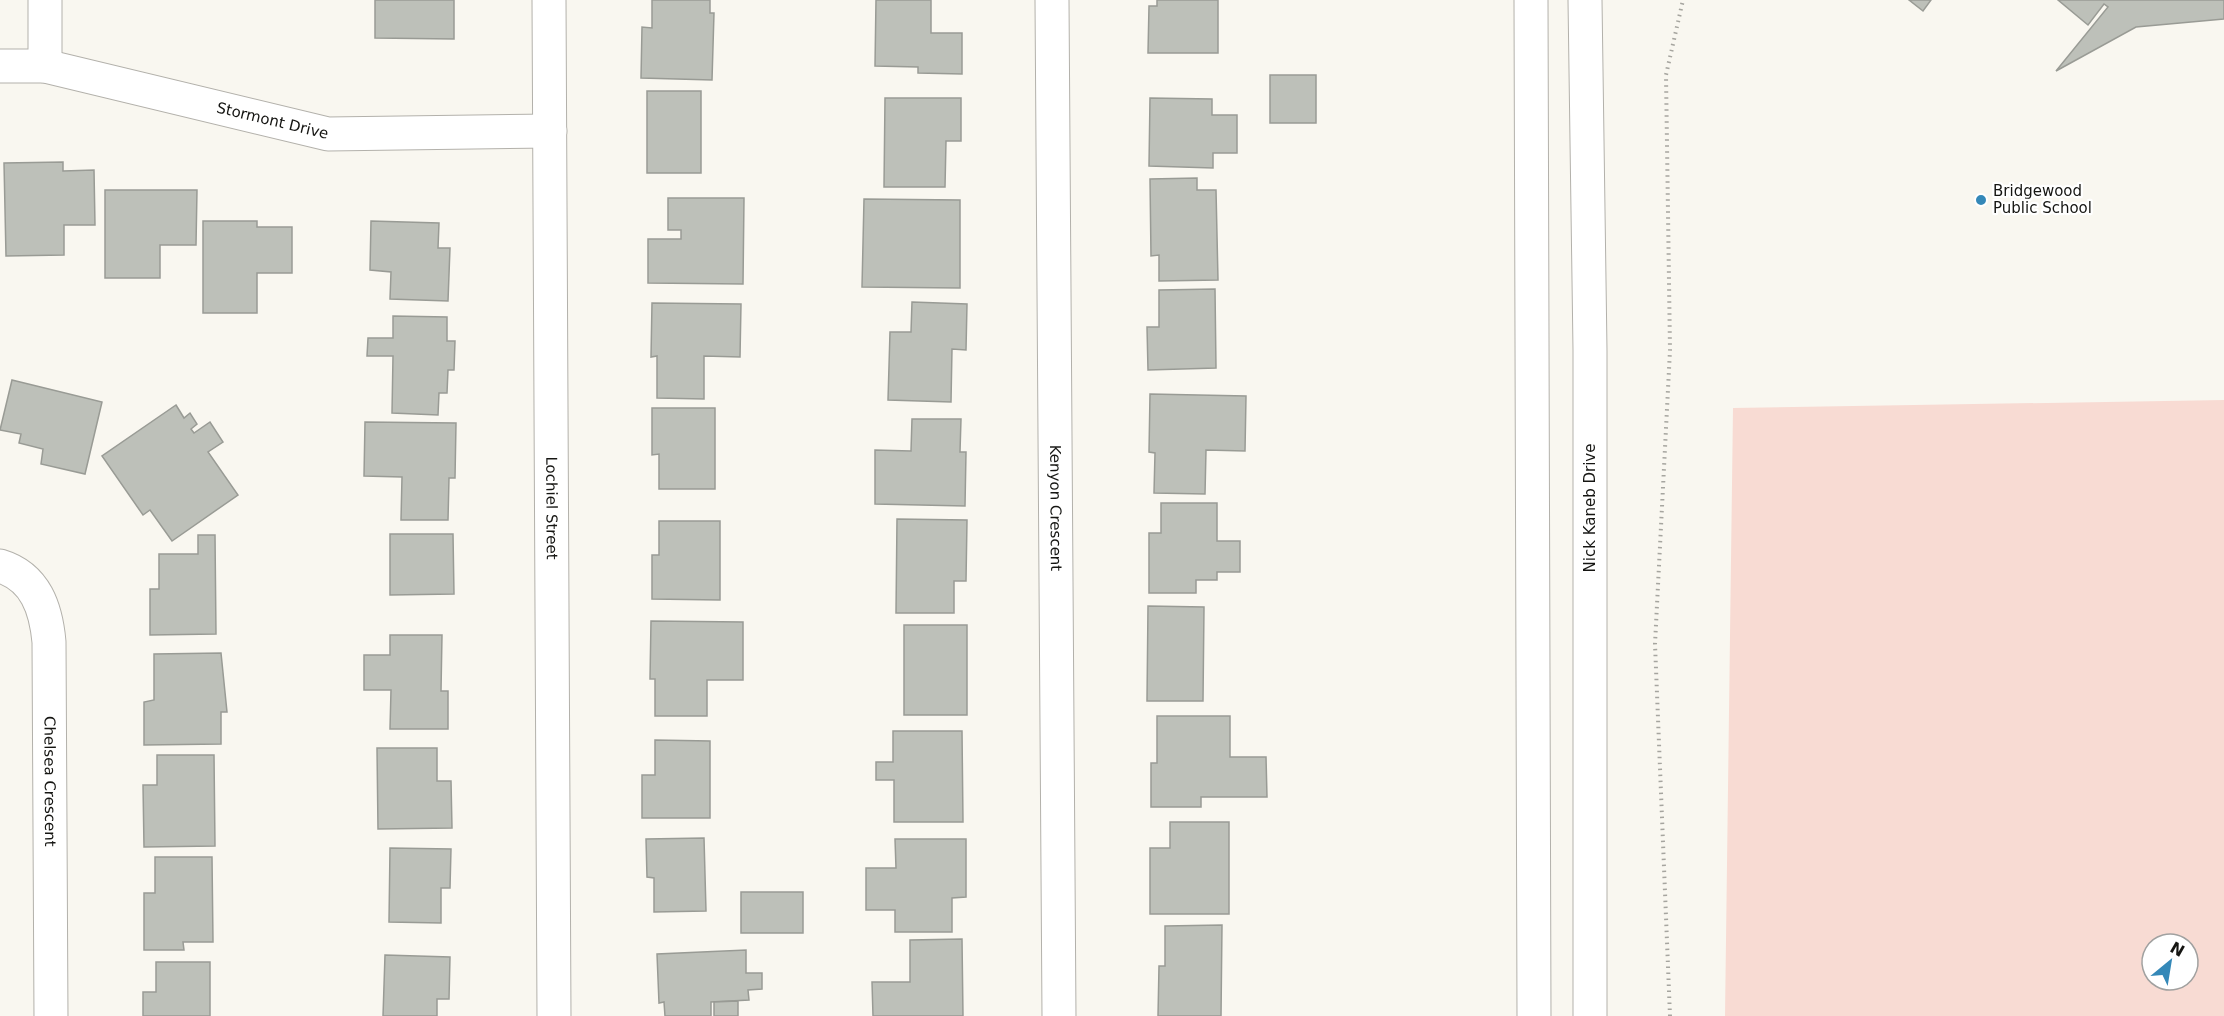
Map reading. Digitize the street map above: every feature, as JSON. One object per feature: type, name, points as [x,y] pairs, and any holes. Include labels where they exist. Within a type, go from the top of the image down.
[{"type":"street","points":[[45,0],[45,66]]},
{"type":"street","name":"Lochiel Street","points":[[549,0],[554,1016]]},
{"type":"street","name":"Kenyon Crescent","points":[[1052,0],[1059,1016]]},
{"type":"street","points":[[1531,0],[1534,1016]]},
{"type":"street","name":"Nick Kaneb Drive","points":[[1586,0],[1590,350],[1590,1016]]},
{"type":"street","name":"Stormont Drive","points":[[0,66],[45,66],[328,134],[550,131]]},
{"type":"street","name":"Chelsea Crescent","points":[[0,566],[26,582],[41,600],[46,614],[49,642],[51,1016]]},
{"type":"path","points":[[1670,1016],[1655,644],[1670,350],[1666,75],[1683,0]]},
{"type":"shaded area","points":[[2224,400],[2224,1016],[1725,1016],[1733,408]]},
{"type":"building","points":[[375,0],[454,0],[454,39],[375,38]]},
{"type":"building","points":[[652,0],[710,0],[710,13],[714,13],[712,80],[641,78],[642,27],[652,28]]},
{"type":"building","points":[[876,0],[931,0],[931,33],[962,33],[962,74],[918,73],[918,67],[875,66]]},
{"type":"building","points":[[1157,0],[1218,0],[1218,53],[1148,53],[1149,6],[1157,6]]},
{"type":"building","points":[[1909,0],[1931,0],[1923,11]]},
{"type":"building","points":[[2058,0],[2224,0],[2224,19],[2136,27],[2056,71],[2108,7],[2104,4],[2088,25]]},
{"type":"building","points":[[1270,75],[1316,75],[1316,123],[1270,123]]},
{"type":"building","points":[[647,91],[701,91],[701,173],[647,173]]},
{"type":"building","points":[[885,98],[961,98],[961,141],[946,141],[945,187],[884,187]]},
{"type":"building","points":[[1150,98],[1212,99],[1212,115],[1237,115],[1237,153],[1213,153],[1213,168],[1149,166]]},
{"type":"building","points":[[63,162],[63,171],[94,170],[95,225],[64,225],[64,255],[6,256],[4,163]]},
{"type":"building","points":[[1197,178],[1197,190],[1216,190],[1218,280],[1159,281],[1159,255],[1151,256],[1150,179]]},
{"type":"building","points":[[105,190],[197,190],[196,245],[160,245],[160,278],[105,278]]},
{"type":"building","points":[[668,198],[744,198],[743,284],[648,283],[648,239],[681,239],[681,230],[668,230]]},
{"type":"building","points":[[864,199],[960,200],[960,288],[862,287]]},
{"type":"building","points":[[203,221],[257,221],[257,227],[292,227],[292,273],[257,273],[257,313],[203,313]]},
{"type":"building","points":[[371,221],[439,223],[438,248],[450,248],[448,301],[390,299],[391,272],[370,270]]},
{"type":"building","points":[[1215,289],[1216,368],[1148,370],[1147,327],[1159,327],[1159,290]]},
{"type":"building","points":[[912,302],[967,304],[966,350],[952,349],[951,402],[888,400],[890,332],[911,332]]},
{"type":"building","points":[[652,303],[741,304],[740,357],[704,356],[704,399],[657,398],[657,356],[651,357]]},
{"type":"building","points":[[393,316],[447,317],[447,341],[455,341],[454,370],[448,370],[447,393],[439,393],[438,415],[392,413],[393,356],[367,356],[368,338],[393,338]]},
{"type":"building","points":[[12,380],[102,402],[85,474],[41,464],[43,449],[19,443],[21,434],[0,430]]},
{"type":"building","points":[[1150,394],[1246,396],[1245,451],[1206,450],[1205,494],[1154,493],[1155,453],[1149,452]]},
{"type":"building","points":[[176,405],[184,418],[190,413],[197,424],[191,429],[194,433],[210,422],[223,442],[208,452],[238,495],[172,541],[150,510],[143,515],[102,456]]},
{"type":"building","points":[[652,408],[715,408],[715,489],[659,489],[659,454],[652,455]]},
{"type":"building","points":[[912,419],[961,419],[960,452],[966,452],[965,506],[875,504],[875,450],[911,451]]},
{"type":"building","points":[[365,422],[456,423],[455,478],[449,478],[448,520],[401,520],[402,477],[364,476]]},
{"type":"building","points":[[1161,503],[1217,503],[1217,541],[1240,541],[1240,572],[1217,572],[1217,580],[1196,580],[1196,593],[1149,593],[1149,533],[1161,533]]},
{"type":"building","points":[[897,519],[967,520],[966,581],[954,581],[954,613],[896,613]]},
{"type":"building","points":[[659,521],[720,521],[720,600],[652,599],[652,555],[659,555]]},
{"type":"building","points":[[390,534],[453,534],[454,594],[390,595]]},
{"type":"building","points":[[198,535],[215,535],[216,634],[150,635],[150,589],[159,589],[159,554],[198,554]]},
{"type":"building","points":[[1148,606],[1204,607],[1203,701],[1147,701]]},
{"type":"building","points":[[651,621],[743,622],[743,680],[707,680],[707,716],[655,716],[655,679],[650,679]]},
{"type":"building","points":[[904,625],[967,625],[967,715],[904,715]]},
{"type":"building","points":[[390,635],[442,635],[441,691],[448,691],[448,729],[390,729],[391,690],[364,690],[364,655],[390,655]]},
{"type":"building","points":[[221,653],[227,712],[221,712],[221,744],[144,745],[144,702],[154,700],[154,654]]},
{"type":"building","points":[[1157,716],[1230,716],[1230,757],[1266,757],[1267,797],[1201,797],[1201,807],[1151,807],[1151,763],[1157,763]]},
{"type":"building","points":[[893,731],[962,731],[963,822],[894,822],[894,780],[876,780],[876,762],[893,762]]},
{"type":"building","points":[[655,740],[710,741],[710,818],[642,818],[642,775],[655,775]]},
{"type":"building","points":[[377,748],[437,748],[437,781],[451,781],[452,828],[378,829]]},
{"type":"building","points":[[157,755],[214,755],[215,846],[144,847],[143,785],[157,785]]},
{"type":"building","points":[[1170,822],[1229,822],[1229,914],[1150,914],[1150,848],[1170,848]]},
{"type":"building","points":[[704,838],[706,911],[654,912],[654,878],[647,877],[646,839]]},
{"type":"building","points":[[895,839],[966,839],[966,897],[952,898],[952,932],[895,932],[895,910],[866,910],[866,868],[896,868]]},
{"type":"building","points":[[390,848],[451,849],[450,888],[441,888],[441,923],[389,922]]},
{"type":"building","points":[[155,857],[212,857],[213,942],[183,942],[184,950],[144,950],[144,893],[155,893]]},
{"type":"building","points":[[741,892],[803,892],[803,933],[741,933]]},
{"type":"building","points":[[1222,925],[1221,1016],[1158,1016],[1159,966],[1165,966],[1165,926]]},
{"type":"building","points":[[962,939],[963,1016],[873,1016],[872,982],[910,982],[910,940]]},
{"type":"building","points":[[746,950],[746,973],[762,973],[762,989],[748,990],[749,1000],[711,1002],[711,1016],[665,1016],[664,1002],[659,1003],[657,954]]},
{"type":"building","points":[[385,955],[450,957],[449,999],[437,999],[437,1016],[383,1016]]},
{"type":"building","points":[[156,962],[210,962],[210,1016],[143,1016],[143,992],[156,992]]},
{"type":"building","points":[[738,1001],[738,1016],[714,1016],[714,1002]]},
{"type":"place","name":"Bridgewood Public School","points":[[1981,200]]}]
